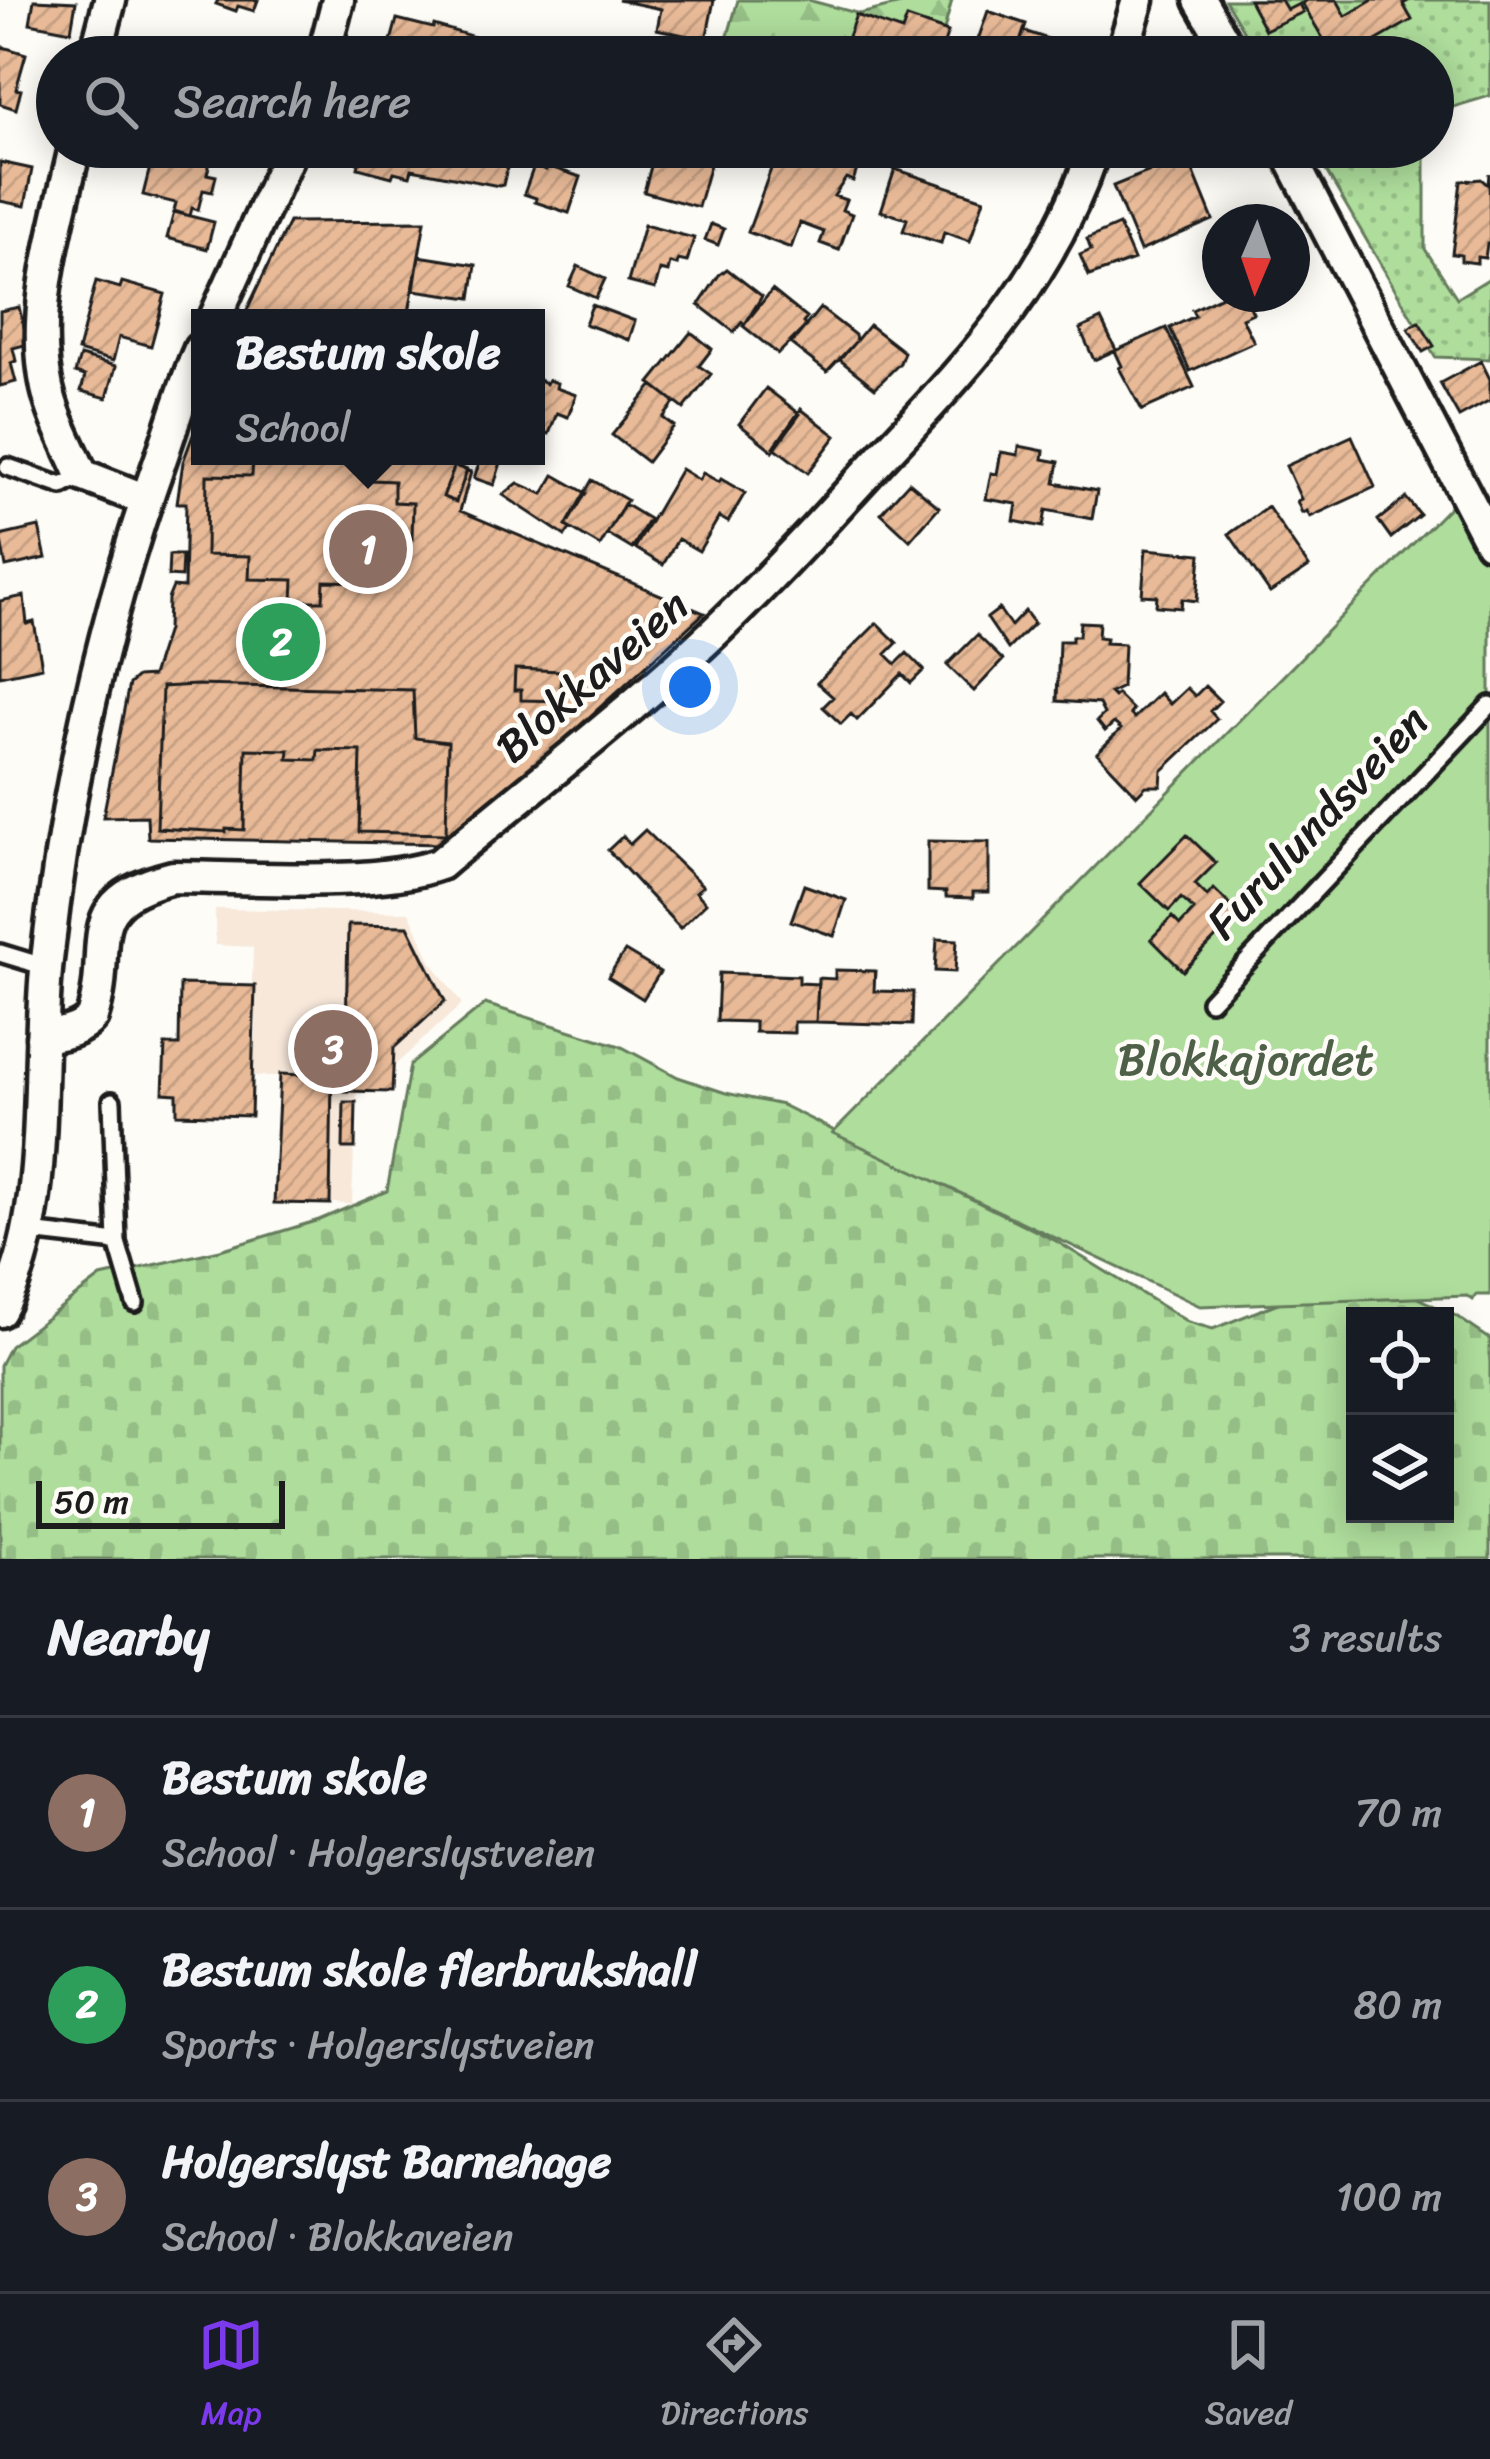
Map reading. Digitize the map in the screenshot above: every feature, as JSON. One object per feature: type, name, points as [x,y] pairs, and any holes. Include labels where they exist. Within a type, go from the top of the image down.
[{"type":"street","points":[[101,36],[110,0]]},
{"type":"street","points":[[329,36],[338,0]]},
{"type":"street","points":[[1127,36],[1138,0]]},
{"type":"street","points":[[1200,0],[1221,36]]},
{"type":"street","points":[[70,168],[49,264],[43,352],[53,410],[82,475],[146,500]]},
{"type":"street","points":[[218,309],[282,168]]},
{"type":"street","name":"Blokkaveien","points":[[42,1037],[69,1032],[92,1017],[102,927],[118,899],[142,885],[173,877],[371,877],[416,873],[440,864],[678,664],[818,525],[1011,312],[1052,248],[1087,168]]},
{"type":"street","points":[[1296,168],[1490,542]]},
{"type":"street","points":[[0,1310],[9,1276],[30,1232],[46,967],[78,746],[146,500],[191,374]]},
{"type":"lane","points":[[8,466],[62,486],[82,475]]},
{"type":"lane","name":"Furulundsveien","points":[[1210,1001],[1490,705]]},
{"type":"lane","points":[[0,953],[46,967]]},
{"type":"lane","points":[[112,1102],[117,1242],[135,1304]]},
{"type":"lane","points":[[30,1232],[117,1242]]},
{"type":"shaded area","points":[[215,909],[409,912],[432,963],[462,1004],[393,1067],[392,1092],[357,1091],[356,1102],[344,1102],[343,1147],[354,1148],[352,1204],[330,1203],[331,1076],[252,1076],[257,1022],[253,947],[215,945]]},
{"type":"green space","points":[[738,0],[808,0],[860,14],[917,0],[952,0],[943,36],[728,36]]},
{"type":"green space","points":[[1225,0],[1490,0],[1490,96],[1454,107],[1454,36],[1246,36]]},
{"type":"green space","points":[[1324,168],[1425,168],[1425,249],[1457,298],[1490,278],[1490,359],[1435,357]]},
{"type":"green space","name":"Blokkajordet","points":[[1463,493],[1490,539],[1490,1295],[1476,1295],[1473,1300],[1467,1296],[1200,1306],[833,1133]]},
{"type":"green space","points":[[485,1004],[620,1046],[678,1077],[782,1105],[1056,1241],[1188,1322],[1213,1329],[1324,1290],[1413,1296],[1437,1307],[1346,1307],[1346,1523],[1454,1523],[1454,1315],[1490,1339],[1490,1559],[0,1559],[0,1365],[10,1346],[101,1277],[220,1250],[319,1220],[387,1191],[410,1065]]},
{"type":"building","points":[[34,0],[76,2],[71,31],[30,23]]},
{"type":"building","points":[[218,0],[258,0],[254,11],[238,6],[236,11],[216,4]]},
{"type":"building","points":[[618,0],[714,0],[707,36],[657,29],[661,9]]},
{"type":"building","points":[[1249,0],[1281,0],[1287,10],[1299,4],[1303,12],[1265,30]]},
{"type":"building","points":[[1337,0],[1346,16],[1373,0],[1410,0],[1403,4],[1412,20],[1384,36],[1322,36],[1302,3]]},
{"type":"building","points":[[988,11],[1026,24],[1022,36],[979,36]]},
{"type":"building","points":[[856,15],[902,31],[907,18],[948,32],[947,36],[848,36]]},
{"type":"building","points":[[397,19],[471,36],[392,36]]},
{"type":"building","points":[[0,46],[26,54],[16,109],[0,104]]},
{"type":"building","points":[[0,162],[32,169],[25,206],[0,201]]},
{"type":"building","points":[[150,168],[209,168],[207,174],[216,176],[212,192],[203,190],[198,210],[192,208],[190,216],[174,211],[176,203],[143,195]]},
{"type":"building","points":[[358,168],[507,168],[499,186],[412,169],[410,176],[394,172],[392,177]]},
{"type":"building","points":[[533,168],[553,168],[581,177],[569,213],[524,194]]},
{"type":"building","points":[[651,168],[709,168],[698,207],[644,192]]},
{"type":"building","points":[[771,168],[858,168],[853,181],[846,178],[834,196],[846,200],[842,210],[852,214],[839,250],[820,243],[824,232],[800,223],[791,248],[748,232]]},
{"type":"building","points":[[1157,168],[1192,168],[1206,204],[1202,204],[1202,225],[1140,251],[1113,186]]},
{"type":"building","points":[[895,169],[984,199],[970,241],[944,232],[941,243],[903,231],[907,219],[881,211]]},
{"type":"building","points":[[1489,173],[1490,244],[1485,258],[1477,257],[1477,263],[1461,261],[1461,255],[1452,254],[1461,181],[1481,179],[1488,185]]},
{"type":"building","points":[[174,212],[214,222],[207,249],[167,238]]},
{"type":"building","points":[[425,221],[410,309],[247,309],[289,222]]},
{"type":"building","points":[[711,224],[724,229],[718,245],[705,240]]},
{"type":"building","points":[[644,225],[694,238],[687,262],[678,260],[677,265],[670,263],[668,272],[660,270],[655,289],[628,282]]},
{"type":"building","points":[[1119,225],[1134,260],[1089,276],[1080,255],[1091,250],[1087,239]]},
{"type":"building","points":[[419,256],[476,265],[471,298],[414,290]]},
{"type":"building","points":[[578,266],[605,279],[596,298],[569,286]]},
{"type":"building","points":[[727,269],[762,296],[745,324],[734,332],[699,305]]},
{"type":"building","points":[[96,281],[120,288],[122,282],[165,294],[151,346],[119,337],[113,361],[78,351]]},
{"type":"building","points":[[772,290],[807,318],[806,326],[778,354],[743,326]]},
{"type":"building","points":[[592,305],[635,321],[629,340],[585,324]]},
{"type":"building","points":[[1202,305],[1202,312],[1253,312],[1242,318],[1254,342],[1190,371],[1170,328],[1195,316],[1192,310]]},
{"type":"building","points":[[19,307],[28,344],[13,348],[16,382],[0,386],[0,311]]},
{"type":"building","points":[[820,308],[855,335],[856,341],[827,372],[791,344]]},
{"type":"building","points":[[1101,319],[1116,350],[1094,360],[1080,329]]},
{"type":"building","points":[[1419,322],[1434,346],[1423,352],[1408,328]]},
{"type":"building","points":[[869,325],[904,352],[900,363],[875,388],[840,360]]},
{"type":"building","points":[[1166,328],[1194,387],[1142,410],[1115,351]]},
{"type":"building","points":[[691,332],[712,349],[699,366],[711,374],[684,409],[650,383]]},
{"type":"building","points":[[80,356],[116,366],[107,398],[81,391],[85,376],[75,373]]},
{"type":"building","points":[[1481,361],[1490,379],[1490,400],[1459,417],[1440,383]]},
{"type":"building","points":[[548,380],[576,395],[568,417],[557,413],[549,434],[545,433]]},
{"type":"building","points":[[653,385],[675,402],[663,418],[674,426],[647,462],[612,435]]},
{"type":"building","points":[[766,388],[800,414],[773,451],[739,424]]},
{"type":"building","points":[[801,409],[836,436],[808,473],[774,447]]},
{"type":"building","points":[[1352,436],[1375,487],[1310,517],[1307,511],[1302,513],[1286,466]]},
{"type":"building","points":[[191,440],[191,465],[452,465],[471,472],[460,511],[704,613],[443,844],[148,838],[147,816],[103,817],[129,684],[137,677],[152,676],[167,630],[168,599],[173,587],[184,588],[186,503],[177,503]]},
{"type":"building","points":[[1019,446],[1044,451],[1043,459],[1059,462],[1055,483],[1097,491],[1092,519],[1046,510],[1043,527],[1014,521],[1017,504],[986,499],[1001,452],[1018,455]]},
{"type":"building","points":[[253,465],[372,465],[371,480],[394,481],[394,502],[413,503],[412,539],[393,539],[392,560],[369,559],[368,582],[324,581],[323,601],[293,601],[294,580],[249,579],[250,556],[206,555],[207,475],[252,476]]},
{"type":"building","points":[[455,465],[467,470],[456,502],[443,497]]},
{"type":"building","points":[[479,465],[500,465],[494,485],[474,478]]},
{"type":"building","points":[[681,469],[699,480],[703,473],[721,479],[745,493],[728,522],[719,517],[699,551],[678,539],[663,565],[635,548]]},
{"type":"building","points":[[554,475],[586,493],[565,536],[503,495],[518,483],[543,494]]},
{"type":"building","points":[[592,480],[627,500],[600,546],[566,526]]},
{"type":"building","points":[[909,482],[939,507],[910,540],[881,513]]},
{"type":"building","points":[[1406,498],[1420,515],[1391,538],[1378,520]]},
{"type":"building","points":[[624,504],[649,519],[632,549],[607,534]]},
{"type":"building","points":[[1268,507],[1309,567],[1270,593],[1229,534]]},
{"type":"building","points":[[39,527],[46,558],[6,567],[0,536]]},
{"type":"building","points":[[1146,549],[1201,554],[1197,601],[1182,599],[1181,608],[1156,606],[1157,596],[1142,595]]},
{"type":"building","points":[[169,555],[182,555],[181,577],[168,576]]},
{"type":"building","points":[[24,596],[27,624],[34,622],[42,667],[0,676],[0,601]]},
{"type":"building","points":[[999,609],[1011,626],[1025,611],[1034,623],[1008,649],[987,618]]},
{"type":"building","points":[[1080,622],[1099,623],[1098,637],[1106,638],[1105,643],[1124,644],[1122,687],[1110,693],[1133,710],[1134,718],[1160,693],[1170,704],[1187,688],[1195,696],[1205,686],[1220,701],[1210,711],[1217,719],[1162,771],[1161,786],[1146,786],[1137,795],[1097,753],[1121,729],[1114,723],[1105,731],[1097,721],[1104,714],[1099,704],[1057,701],[1059,641],[1079,636]]},
{"type":"building","points":[[877,623],[897,643],[886,654],[896,664],[907,653],[924,670],[911,683],[902,674],[857,720],[851,714],[841,724],[823,707],[833,697],[817,683]]},
{"type":"building","points":[[977,635],[1003,660],[974,691],[947,665]]},
{"type":"building","points":[[515,669],[561,671],[560,689],[567,689],[566,701],[521,700],[521,690],[514,690]]},
{"type":"building","points":[[162,687],[413,690],[415,738],[448,742],[446,834],[359,832],[361,751],[318,750],[317,760],[288,759],[289,750],[246,749],[244,830],[157,828]]},
{"type":"building","points":[[645,830],[703,886],[696,892],[706,903],[680,928],[608,850],[623,836],[630,844]]},
{"type":"building","points":[[1187,835],[1216,863],[1195,884],[1207,896],[1214,889],[1239,914],[1183,971],[1151,939],[1172,917],[1180,925],[1194,910],[1181,898],[1169,911],[1140,883]]},
{"type":"building","points":[[928,841],[989,842],[989,892],[973,892],[973,898],[928,891]]},
{"type":"building","points":[[804,885],[846,900],[834,936],[791,921]]},
{"type":"building","points":[[348,925],[408,926],[445,1001],[394,1048],[392,1092],[345,1091]]},
{"type":"building","points":[[937,939],[957,940],[955,972],[935,971]]},
{"type":"building","points":[[625,951],[660,972],[643,999],[608,977]]},
{"type":"building","points":[[835,970],[875,971],[874,991],[913,992],[912,1025],[816,1022],[818,978],[835,979]]},
{"type":"building","points":[[719,973],[799,976],[799,983],[818,984],[816,1022],[794,1022],[794,1033],[755,1032],[755,1022],[717,1021]]},
{"type":"building","points":[[180,984],[255,986],[251,1116],[177,1114],[177,1094],[163,1093],[165,1045],[179,1045]]},
{"type":"building","points":[[280,1074],[332,1076],[330,1204],[274,1203]]},
{"type":"building","points":[[344,1102],[356,1102],[355,1148],[343,1148]]},
{"type":"place","name":"Bestum skole","points":[[368,549]]},
{"type":"place","name":"Bestum skole flerbrukshall","points":[[281,642]]},
{"type":"place","name":"Holgerslyst Barnehage","points":[[333,1049]]}]
